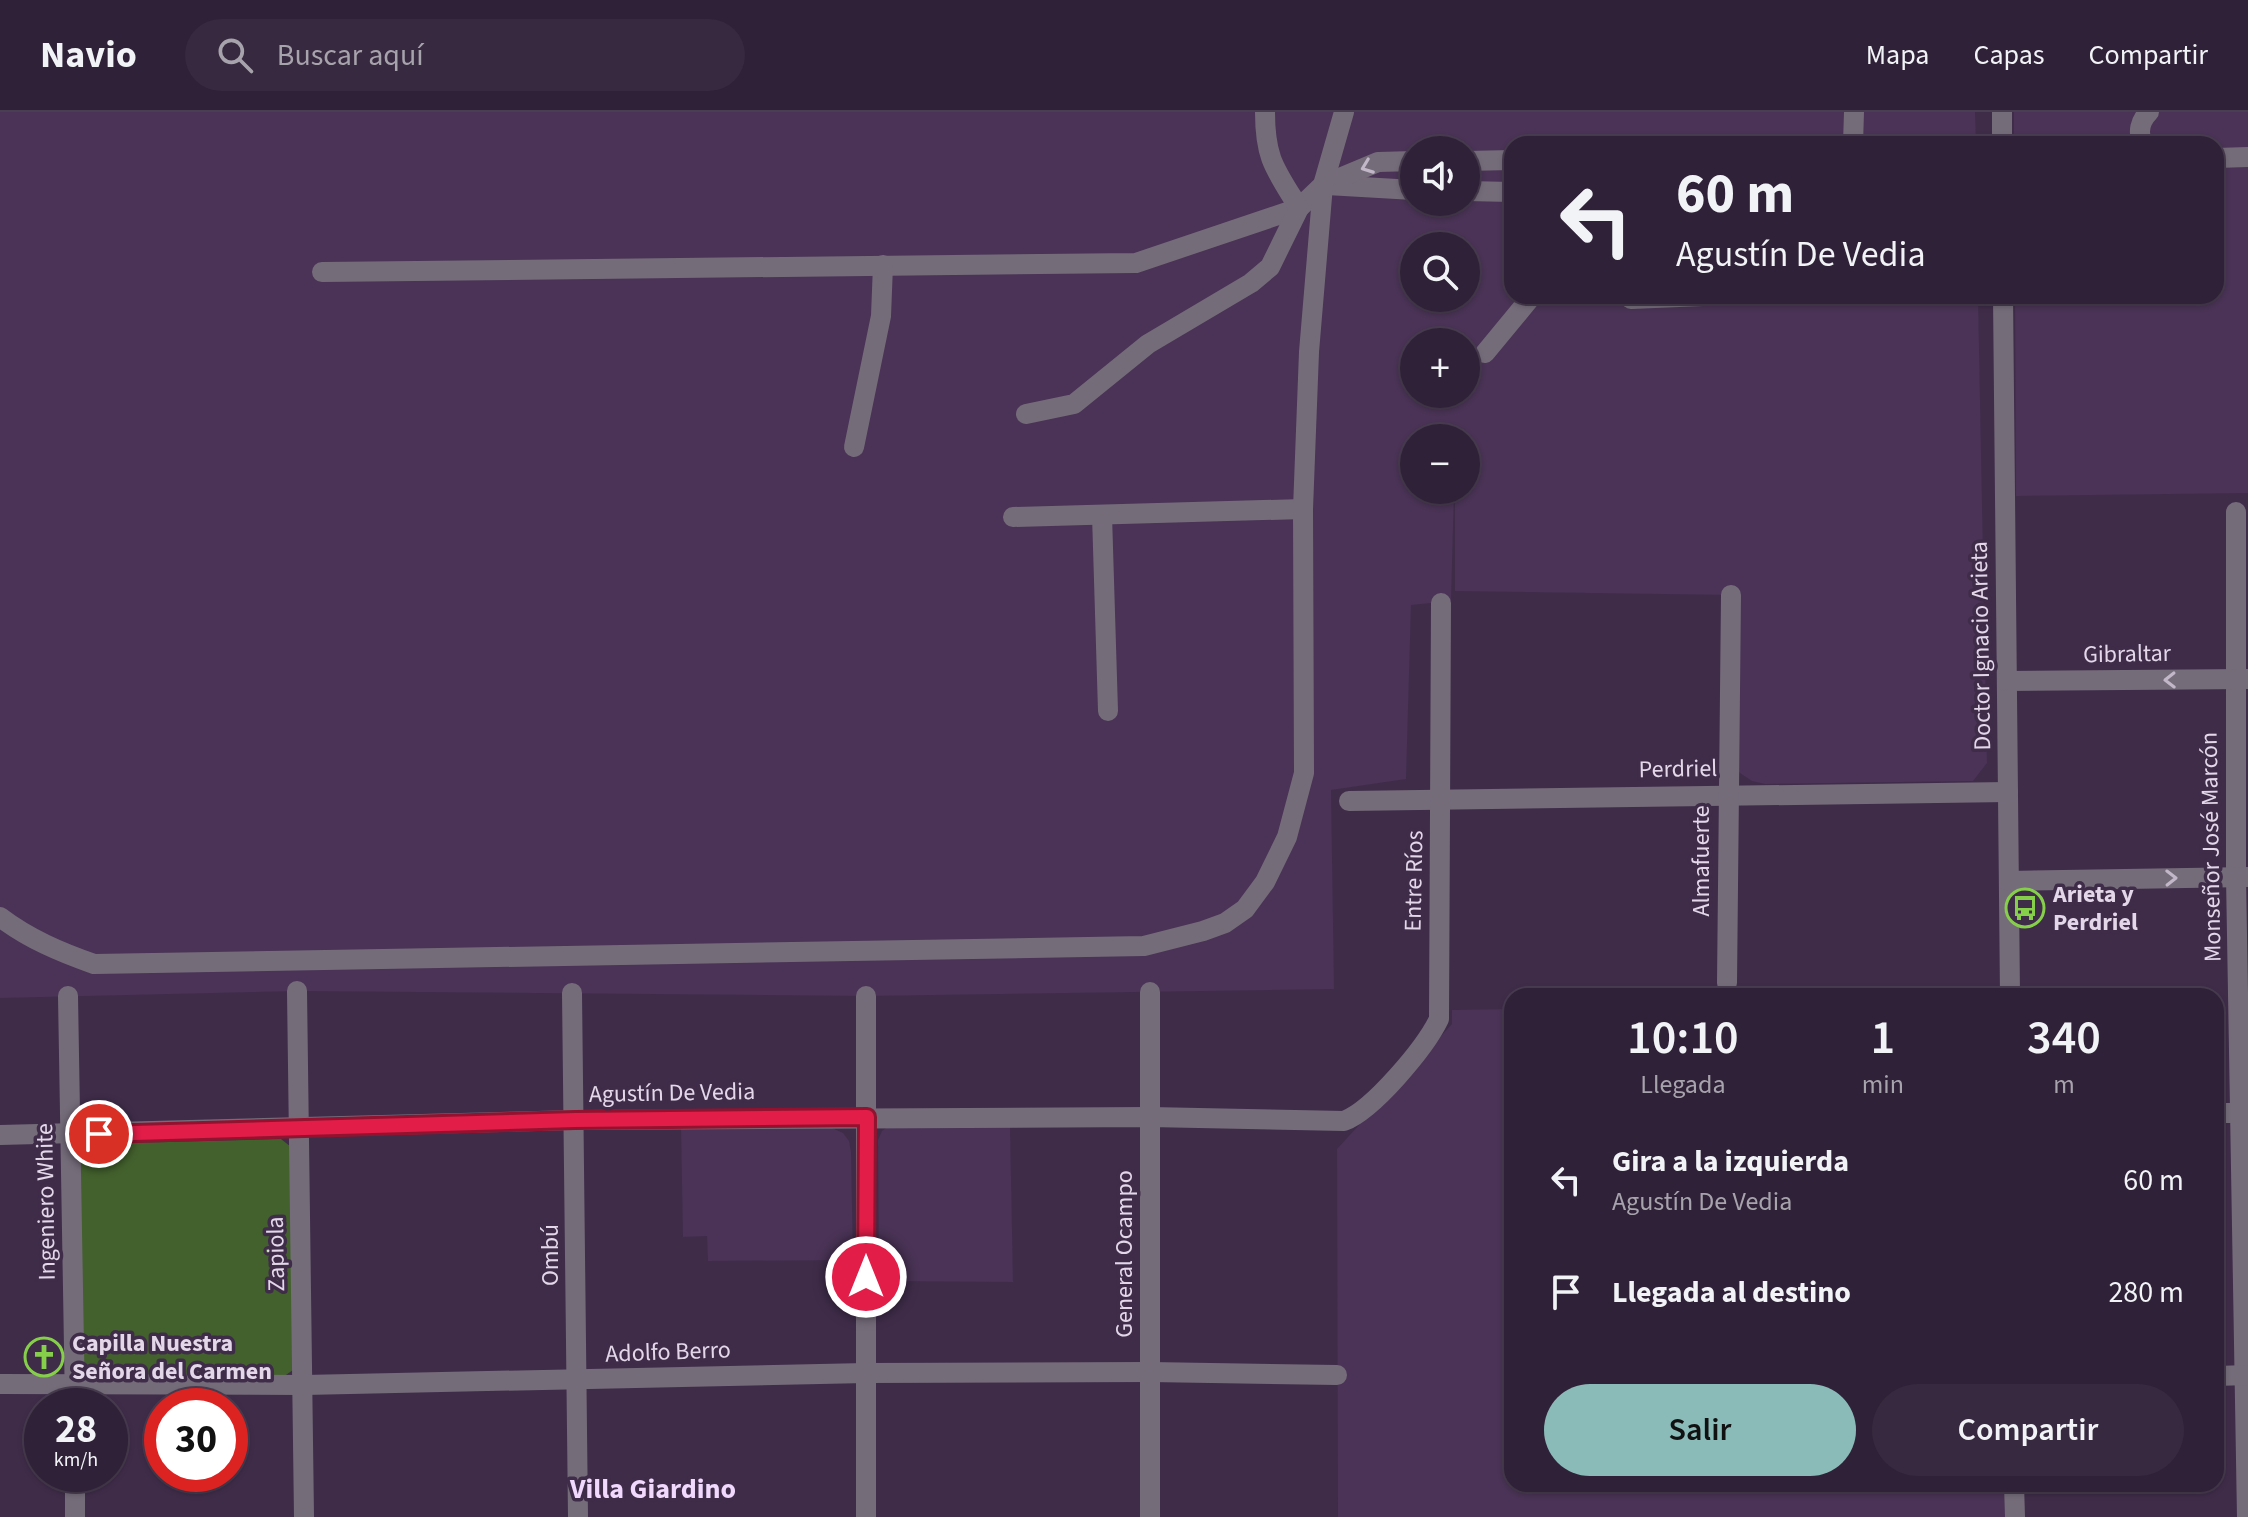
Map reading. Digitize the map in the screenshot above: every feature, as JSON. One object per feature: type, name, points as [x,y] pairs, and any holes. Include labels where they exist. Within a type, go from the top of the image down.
[{"type":"street","points":[[1265,112],[1265,142],[1271,162],[1299,208]]},
{"type":"street","points":[[0,917],[23,934],[58,952],[94,964],[1144,946],[1225,923],[1245,909],[1265,882],[1287,837],[1304,773],[1303,509],[1309,352],[1323,185],[1344,112]]},
{"type":"street","points":[[1853,136],[1854,112]]},
{"type":"street","points":[[2002,112],[2002,136]]},
{"type":"street","points":[[2224,158],[2248,157]]},
{"type":"street","points":[[1480,161],[1504,160]]},
{"type":"street","points":[[1026,414],[1057,410],[1074,404],[1148,344],[1251,283],[1270,267],[1299,208],[1323,185],[1378,162],[1400,161]]},
{"type":"street","points":[[1323,185],[1400,190]]},
{"type":"street","points":[[1480,191],[1504,192]]},
{"type":"street","points":[[322,272],[1136,263],[1299,208]]},
{"type":"street","points":[[854,447],[881,316],[883,265]]},
{"type":"street","points":[[1485,353],[1525,304]]},
{"type":"street","name":"Doctor Ignacio Arieta","points":[[2003,304],[2010,988]]},
{"type":"street","points":[[1013,517],[1303,509]]},
{"type":"street","name":"Monseñor José Marcón","points":[[2236,512],[2242,679],[2247,1517]]},
{"type":"street","points":[[1102,515],[1108,711]]},
{"type":"street","name":"Almafuerte","points":[[1727,983],[1731,595]]},
{"type":"street","name":"Entre Ríos","points":[[1344,1121],[1358,1115],[1373,1102],[1431,1034],[1439,1019],[1441,603]]},
{"type":"street","name":"Gibraltar","points":[[2007,681],[2242,679]]},
{"type":"street","name":"Perdriel","points":[[1349,801],[2008,792]]},
{"type":"street","points":[[2009,881],[2242,877]]},
{"type":"street","name":"Zapiola","points":[[297,991],[304,1517]]},
{"type":"street","name":"General Ocampo","points":[[1150,992],[1150,1517]]},
{"type":"street","name":"Ombú","points":[[572,993],[578,1517]]},
{"type":"street","name":"Ingeniero White","points":[[68,996],[75,1385]]},
{"type":"street","points":[[866,996],[866,1517]]},
{"type":"street","points":[[2224,1113],[2245,1113]]},
{"type":"street","name":"Agustín De Vedia","points":[[0,1135],[575,1120],[1150,1117],[1344,1121]]},
{"type":"street","name":"Adolfo Berro","points":[[0,1384],[304,1385],[866,1373],[1337,1375]]},
{"type":"street","points":[[2224,1376],[2247,1375]]},
{"type":"street","points":[[75,1492],[75,1517]]},
{"type":"street","points":[[2014,1492],[2015,1517]]},
{"type":"shaded area","points":[[0,112],[1975,112],[1976,136],[1504,136],[1504,304],[1978,304],[1987,763],[1973,781],[1765,784],[1752,781],[1728,765],[1731,595],[1455,591],[1455,504],[1480,504],[1480,424],[1400,424],[1400,504],[1454,504],[1451,601],[1411,605],[1406,779],[1331,790],[1334,989],[866,996],[297,991],[0,998]]},
{"type":"shaded area","points":[[2014,112],[2248,112],[2248,493],[2016,496],[2015,304],[2224,304],[2224,136],[2014,136]]},
{"type":"shaded area","points":[[1504,1009],[1504,1492],[2006,1492],[2006,1517],[1338,1517],[1337,1149],[1452,1024],[1452,1010]]},
{"type":"shaded area","points":[[890,1125],[1010,1126],[1013,1282],[879,1281],[878,1140],[882,1131]]},
{"type":"shaded area","points":[[832,1128],[843,1133],[849,1141],[851,1152],[853,1260],[708,1261],[707,1236],[683,1237],[681,1129]]},
{"type":"green space","points":[[281,1139],[291,1147],[293,1370],[283,1377],[80,1376],[78,1157],[89,1144]]},
{"type":"place","name":"Arieta y Perdriel","points":[[2025,908]]},
{"type":"place","name":"Capilla Nuestra Señora del Carmen","points":[[44,1357]]},
{"type":"district","name":"Villa Giardino","points":[[653,1489]]},
{"type":"route","points":[[99,1134],[575,1120],[867,1117],[866,1277]]}]
